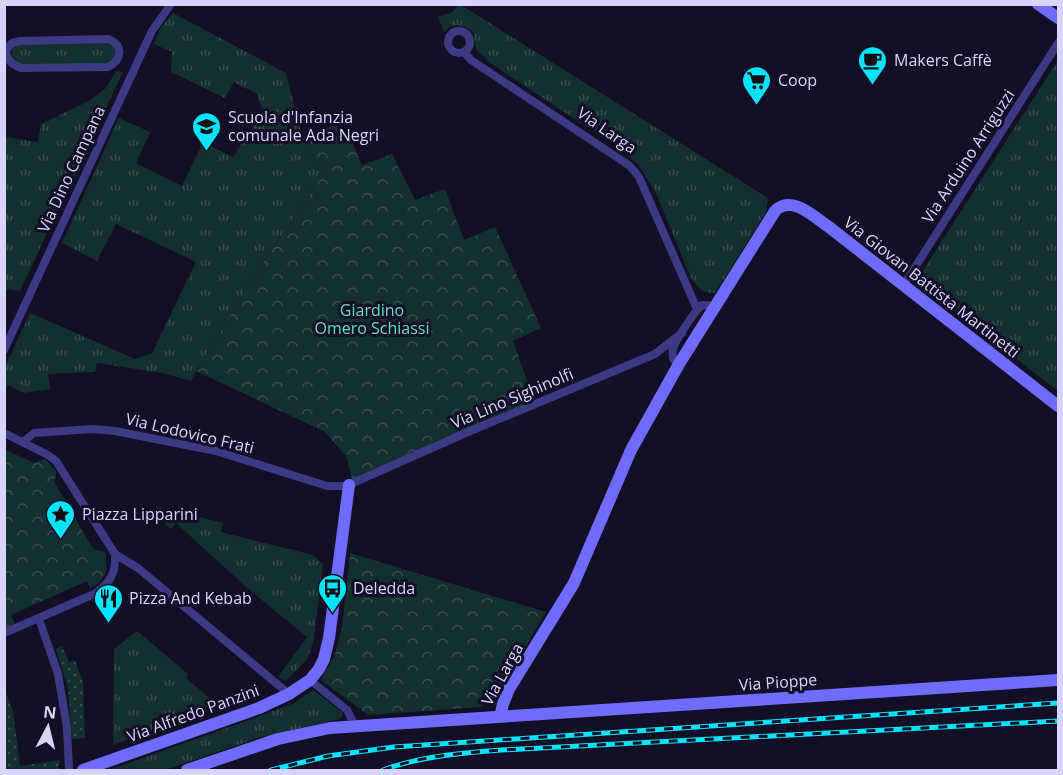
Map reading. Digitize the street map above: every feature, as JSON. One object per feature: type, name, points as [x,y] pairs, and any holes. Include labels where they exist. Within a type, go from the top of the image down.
[{"type":"street","name":"Via Dino Campana","points":[[4,350],[152,31],[171,4]]},
{"type":"street","points":[[1038,4],[1059,18]]},
{"type":"street","points":[[109,39],[116,42],[120,48],[120,56],[116,63],[108,67],[21,68],[7,59],[5,52],[12,43],[20,41],[109,39]]},
{"type":"street","name":"Via Arduino Arriguzzi","points":[[903,286],[1059,43]]},
{"type":"street","name":"Via Larga","points":[[464,52],[471,60],[630,166],[639,177],[697,309],[673,348],[673,359],[679,364]]},
{"type":"street","name":"Via Giovan Battista Martinetti","points":[[781,206],[790,204],[829,227],[1059,406]]},
{"type":"street","name":"Via Larga","points":[[187,771],[278,739],[318,730],[500,717],[510,689],[574,583],[631,450],[679,364],[775,211],[781,206]]},
{"type":"street","points":[[697,309],[702,305],[715,306]]},
{"type":"street","name":"Via Lino Sighinolfi","points":[[349,485],[468,432],[655,354],[682,333]]},
{"type":"street","name":"Via Lodovico Frati","points":[[24,441],[34,433],[93,429],[115,431],[216,451],[327,486],[349,485]]},
{"type":"street","points":[[4,433],[48,454],[61,467],[115,554],[138,568],[289,694]]},
{"type":"street","name":"Via Alfredo Panzini","points":[[83,771],[259,708],[289,694],[310,680],[324,659],[329,638],[349,485]]},
{"type":"street","points":[[4,633],[94,594],[113,577],[115,554]]},
{"type":"street","points":[[39,619],[58,674],[67,728],[69,771]]},
{"type":"street","points":[[310,680],[347,710],[355,726]]},
{"type":"street","name":"Via Pioppe","points":[[500,717],[1059,680]]},
{"type":"green space","points":[[458,5],[768,198],[766,212],[715,293],[701,289],[691,278],[656,193],[638,164],[617,147],[490,63],[476,49],[473,32],[465,27],[454,25],[444,32],[438,17],[453,12]]},
{"type":"green space","points":[[173,13],[286,73],[302,137],[324,173],[257,272],[191,381],[162,373],[97,363],[95,372],[48,374],[50,389],[24,393],[5,384],[5,367],[30,313],[135,359],[152,353],[196,262],[116,224],[97,261],[62,243],[119,118],[150,132],[136,163],[182,186],[203,142],[233,157],[263,112],[257,94],[234,82],[225,98],[171,72],[172,52],[154,44],[161,27]]},
{"type":"green space","points":[[109,42],[117,50],[115,60],[106,64],[20,65],[14,62],[11,52],[13,46],[21,43]]},
{"type":"green space","points":[[1058,60],[1058,391],[923,287],[920,280],[922,272]]},
{"type":"green space","points":[[116,71],[123,72],[20,291],[5,289],[5,137],[38,142],[41,124],[89,101],[106,88]]},
{"type":"green space","name":"Giardino Omero Schiassi","points":[[343,122],[362,165],[392,154],[415,200],[445,189],[464,240],[495,227],[541,328],[513,341],[537,408],[352,479],[346,456],[325,432],[196,371],[257,272],[324,173],[302,137]]},
{"type":"green space","name":"Piazza Lipparini","points":[[4,449],[34,463],[45,459],[56,471],[55,483],[93,549],[105,552],[107,563],[100,582],[90,588],[87,581],[11,615],[15,624],[5,628]]},
{"type":"green space","points":[[156,506],[223,523],[221,532],[313,555],[323,564],[314,639],[308,658],[286,681],[278,677],[307,637],[245,586],[176,523],[171,529],[157,516]]},
{"type":"green space","points":[[350,553],[546,612],[493,701],[481,707],[368,715],[321,680],[334,657],[342,628]]},
{"type":"green space","points":[[137,631],[188,674],[187,679],[218,705],[113,745],[114,649]]},
{"type":"green space","points":[[62,646],[69,662],[75,660],[83,682],[85,738],[72,739],[68,688],[56,649]]},
{"type":"green space","points":[[4,688],[13,711],[20,766],[60,760],[58,770],[5,770]]},
{"type":"green space","points":[[313,690],[342,712],[340,719],[261,737],[165,770],[109,770],[294,703]]},
{"type":"railway","points":[[271,770],[328,756],[394,747],[1058,703]]},
{"type":"railway","points":[[383,770],[427,758],[502,750],[1058,721]]},
{"type":"place","name":"Makers Caffè","points":[[873,86]]},
{"type":"place","name":"Coop","points":[[757,106]]},
{"type":"place","name":"Scuola d'Infanzia comunale Ada Negri","points":[[207,152]]},
{"type":"place","name":"Piazza Lipparini","points":[[61,540]]},
{"type":"place","name":"Deledda","points":[[332,614]]},
{"type":"place","name":"Pizza And Kebab","points":[[108,624]]}]
